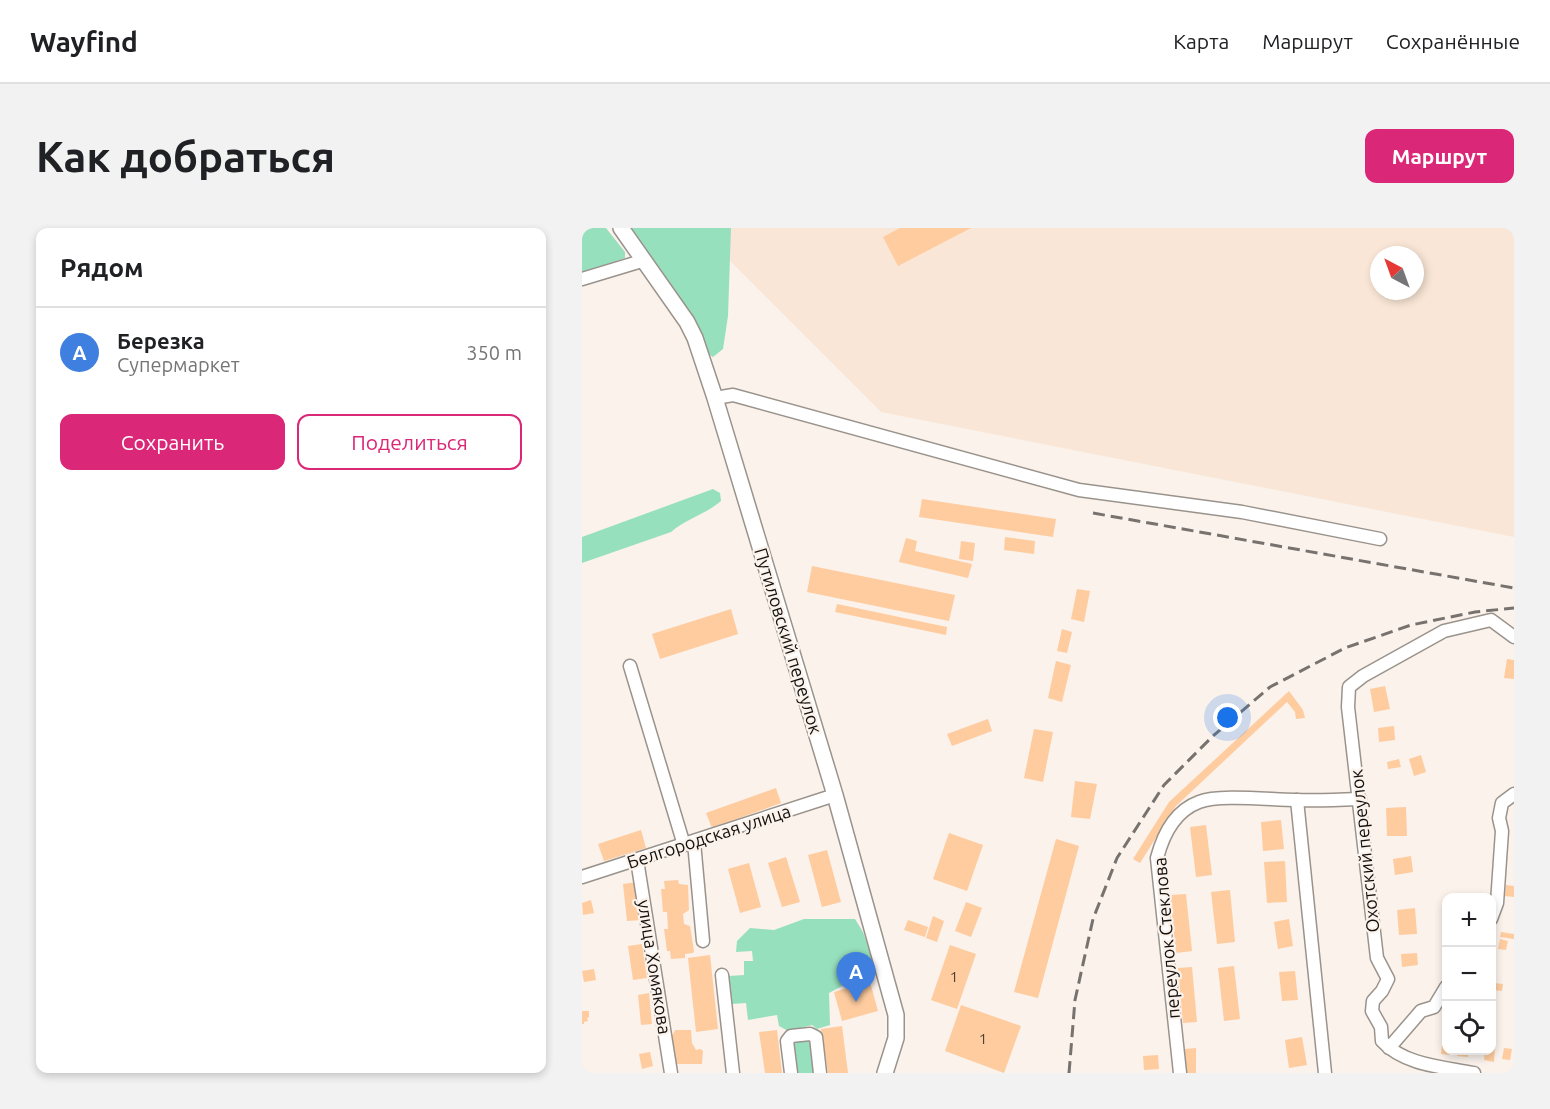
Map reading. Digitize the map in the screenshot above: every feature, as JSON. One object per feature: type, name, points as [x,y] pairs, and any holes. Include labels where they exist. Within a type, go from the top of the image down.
[{"type":"main road","name":"Путиловский переулок","points":[[621,228],[687,322],[695,338],[715,398],[835,795],[896,1015],[896,1038],[885,1073]]},
{"type":"street","points":[[582,279],[645,260]]},
{"type":"street","points":[[715,398],[733,395],[1079,490],[1242,512],[1380,539]]},
{"type":"street","name":"Охотский переулок","points":[[1389,1048],[1382,1041],[1381,1027],[1372,1011],[1373,1001],[1382,991],[1388,979],[1377,958],[1348,707],[1349,687],[1363,676],[1444,631],[1491,620],[1514,637]]},
{"type":"street","points":[[630,666],[689,843],[703,941]]},
{"type":"street","points":[[1496,906],[1503,831],[1499,818],[1502,803],[1514,794]]},
{"type":"street","name":"Белгородская улица","points":[[582,877],[835,795]]},
{"type":"street","name":"переулок Стеклова","points":[[1180,1073],[1157,858],[1162,840],[1184,810],[1200,801],[1250,798],[1297,800]]},
{"type":"street","points":[[1325,1073],[1297,800],[1360,799]]},
{"type":"street","name":"улица Хомякова","points":[[637,860],[671,1073]]},
{"type":"street","points":[[722,975],[733,1073]]},
{"type":"street","points":[[1442,994],[1434,1007],[1421,1011],[1389,1048],[1410,1060],[1474,1073]]},
{"type":"street","points":[[792,1073],[787,1041],[791,1036],[810,1034],[816,1037],[820,1073]]},
{"type":"shaded area","points":[[697,228],[1514,228],[1514,537],[881,412]]},
{"type":"green space","points":[[582,228],[606,228],[625,252],[625,258],[582,273]]},
{"type":"green space","points":[[627,228],[731,228],[728,316],[723,349],[713,357],[701,342],[688,309]]},
{"type":"green space","points":[[713,489],[720,493],[721,501],[671,532],[582,563],[582,537]]},
{"type":"green space","points":[[804,919],[855,919],[863,932],[876,968],[829,993],[830,1025],[817,1029],[812,1025],[788,1031],[779,1026],[777,1015],[748,1020],[746,1003],[732,1004],[729,976],[744,975],[744,961],[753,961],[752,951],[736,952],[737,941],[750,928],[774,930]]},
{"type":"green space","points":[[812,1040],[816,1073],[794,1073],[791,1041]]},
{"type":"building","points":[[900,228],[971,228],[898,266],[883,237]]},
{"type":"building","points":[[922,499],[1056,519],[1053,537],[919,517]]},
{"type":"building","points":[[1005,537],[1035,541],[1034,554],[1004,550]]},
{"type":"building","points":[[906,538],[917,541],[915,551],[972,564],[968,578],[899,562]]},
{"type":"building","points":[[961,541],[975,543],[973,561],[959,559]]},
{"type":"building","points":[[812,566],[955,595],[949,621],[807,592]]},
{"type":"building","points":[[1077,589],[1090,591],[1084,622],[1071,619]]},
{"type":"building","points":[[837,604],[947,627],[946,635],[835,612]]},
{"type":"building","points":[[731,609],[738,634],[660,659],[652,634]]},
{"type":"building","points":[[1062,629],[1072,632],[1067,653],[1057,651]]},
{"type":"building","points":[[1507,659],[1514,660],[1514,679],[1504,678]]},
{"type":"building","points":[[1056,661],[1071,665],[1062,702],[1048,698]]},
{"type":"building","points":[[1385,686],[1390,709],[1374,712],[1370,689]]},
{"type":"building","points":[[1289,691],[1303,710],[1305,718],[1296,719],[1295,712],[1287,702],[1176,806],[1140,863],[1133,859],[1169,802]]},
{"type":"building","points":[[988,719],[992,731],[952,746],[947,734]]},
{"type":"building","points":[[1394,726],[1395,740],[1379,742],[1378,728]]},
{"type":"building","points":[[1034,729],[1053,732],[1043,782],[1024,778]]},
{"type":"building","points":[[1421,755],[1426,772],[1414,776],[1409,759]]},
{"type":"building","points":[[1399,759],[1401,767],[1388,769],[1387,762]]},
{"type":"building","points":[[1075,781],[1097,784],[1090,819],[1071,817]]},
{"type":"building","points":[[776,788],[781,803],[712,828],[706,813]]},
{"type":"building","points":[[1406,807],[1407,836],[1387,836],[1386,808]]},
{"type":"building","points":[[1281,820],[1284,849],[1263,851],[1261,822]]},
{"type":"building","points":[[1206,825],[1212,875],[1196,877],[1190,827]]},
{"type":"building","points":[[641,830],[646,848],[604,861],[598,844]]},
{"type":"building","points":[[949,833],[983,845],[967,891],[933,879]]},
{"type":"building","points":[[1056,839],[1079,846],[1038,998],[1014,992]]},
{"type":"building","points":[[827,850],[841,902],[822,907],[808,855]]},
{"type":"building","points":[[1411,856],[1413,872],[1395,875],[1393,859]]},
{"type":"building","points":[[786,857],[800,902],[782,907],[768,863]]},
{"type":"building","points":[[1285,861],[1287,902],[1267,903],[1264,862]]},
{"type":"building","points":[[749,863],[761,907],[740,913],[728,869]]},
{"type":"building","points":[[678,880],[679,884],[688,885],[689,910],[683,914],[684,924],[690,926],[694,951],[685,954],[685,958],[671,959],[670,951],[667,951],[664,929],[668,929],[667,912],[663,912],[661,889],[665,889],[664,881]]},
{"type":"building","points":[[637,882],[641,920],[627,921],[623,884]]},
{"type":"building","points":[[1506,885],[1514,886],[1514,897],[1505,896]]},
{"type":"building","points":[[1230,890],[1235,942],[1217,944],[1211,892]]},
{"type":"building","points":[[1186,894],[1192,951],[1176,953],[1170,895]]},
{"type":"building","points":[[591,900],[594,913],[583,915],[582,903]]},
{"type":"building","points":[[966,902],[982,908],[971,937],[955,931]]},
{"type":"building","points":[[1415,908],[1417,934],[1399,935],[1397,910]]},
{"type":"building","points":[[933,916],[944,921],[937,942],[926,938]]},
{"type":"building","points":[[1289,919],[1293,946],[1278,949],[1274,922]]},
{"type":"building","points":[[908,920],[928,927],[925,937],[904,930]]},
{"type":"building","points":[[1501,932],[1514,934],[1514,939],[1500,937]]},
{"type":"building","points":[[1500,939],[1508,941],[1506,950],[1498,949]]},
{"type":"building","points":[[642,944],[647,978],[633,980],[628,946]]},
{"type":"building","points":[[950,945],[976,954],[957,1009],[931,1000]]},
{"type":"building","points":[[1417,953],[1418,965],[1402,967],[1401,954]]},
{"type":"building","points":[[710,955],[718,1029],[696,1032],[688,958]]},
{"type":"building","points":[[1234,966],[1240,1019],[1224,1021],[1218,968]]},
{"type":"building","points":[[1192,967],[1197,1022],[1183,1023],[1178,968]]},
{"type":"building","points":[[594,969],[596,980],[584,982],[582,971]]},
{"type":"building","points":[[1295,971],[1298,1000],[1282,1001],[1279,972]]},
{"type":"building","points":[[870,982],[878,1011],[842,1021],[834,992]]},
{"type":"building","points":[[1496,983],[1503,984],[1502,991],[1496,990]]},
{"type":"building","points":[[649,993],[652,1024],[641,1025],[638,995]]},
{"type":"building","points":[[961,1005],[1021,1026],[1004,1073],[945,1051]]},
{"type":"building","points":[[582,1011],[589,1011],[588,1021],[584,1024],[582,1024]]},
{"type":"building","points":[[842,1026],[848,1073],[828,1073],[821,1029]]},
{"type":"building","points":[[675,1030],[691,1030],[692,1043],[696,1050],[703,1051],[702,1064],[675,1064],[672,1036]]},
{"type":"building","points":[[777,1030],[782,1073],[765,1073],[759,1032]]},
{"type":"building","points":[[1302,1037],[1307,1065],[1289,1068],[1285,1040]]},
{"type":"building","points":[[1196,1048],[1196,1073],[1186,1073],[1185,1049]]},
{"type":"building","points":[[1504,1048],[1512,1049],[1510,1060],[1502,1059]]},
{"type":"building","points":[[650,1052],[653,1066],[642,1069],[639,1054]]},
{"type":"building","points":[[1158,1055],[1159,1069],[1144,1070],[1143,1056]]},
{"type":"building","points":[[1484,1055],[1494,1055],[1494,1062],[1484,1060]]},
{"type":"railway","points":[[1093,513],[1514,588]]},
{"type":"railway","points":[[1069,1073],[1075,1000],[1093,919],[1117,858],[1164,785],[1213,736],[1270,687],[1345,648],[1411,625],[1475,612],[1514,608]]},
{"type":"place","name":"Березка","points":[[856,1002]]}]
